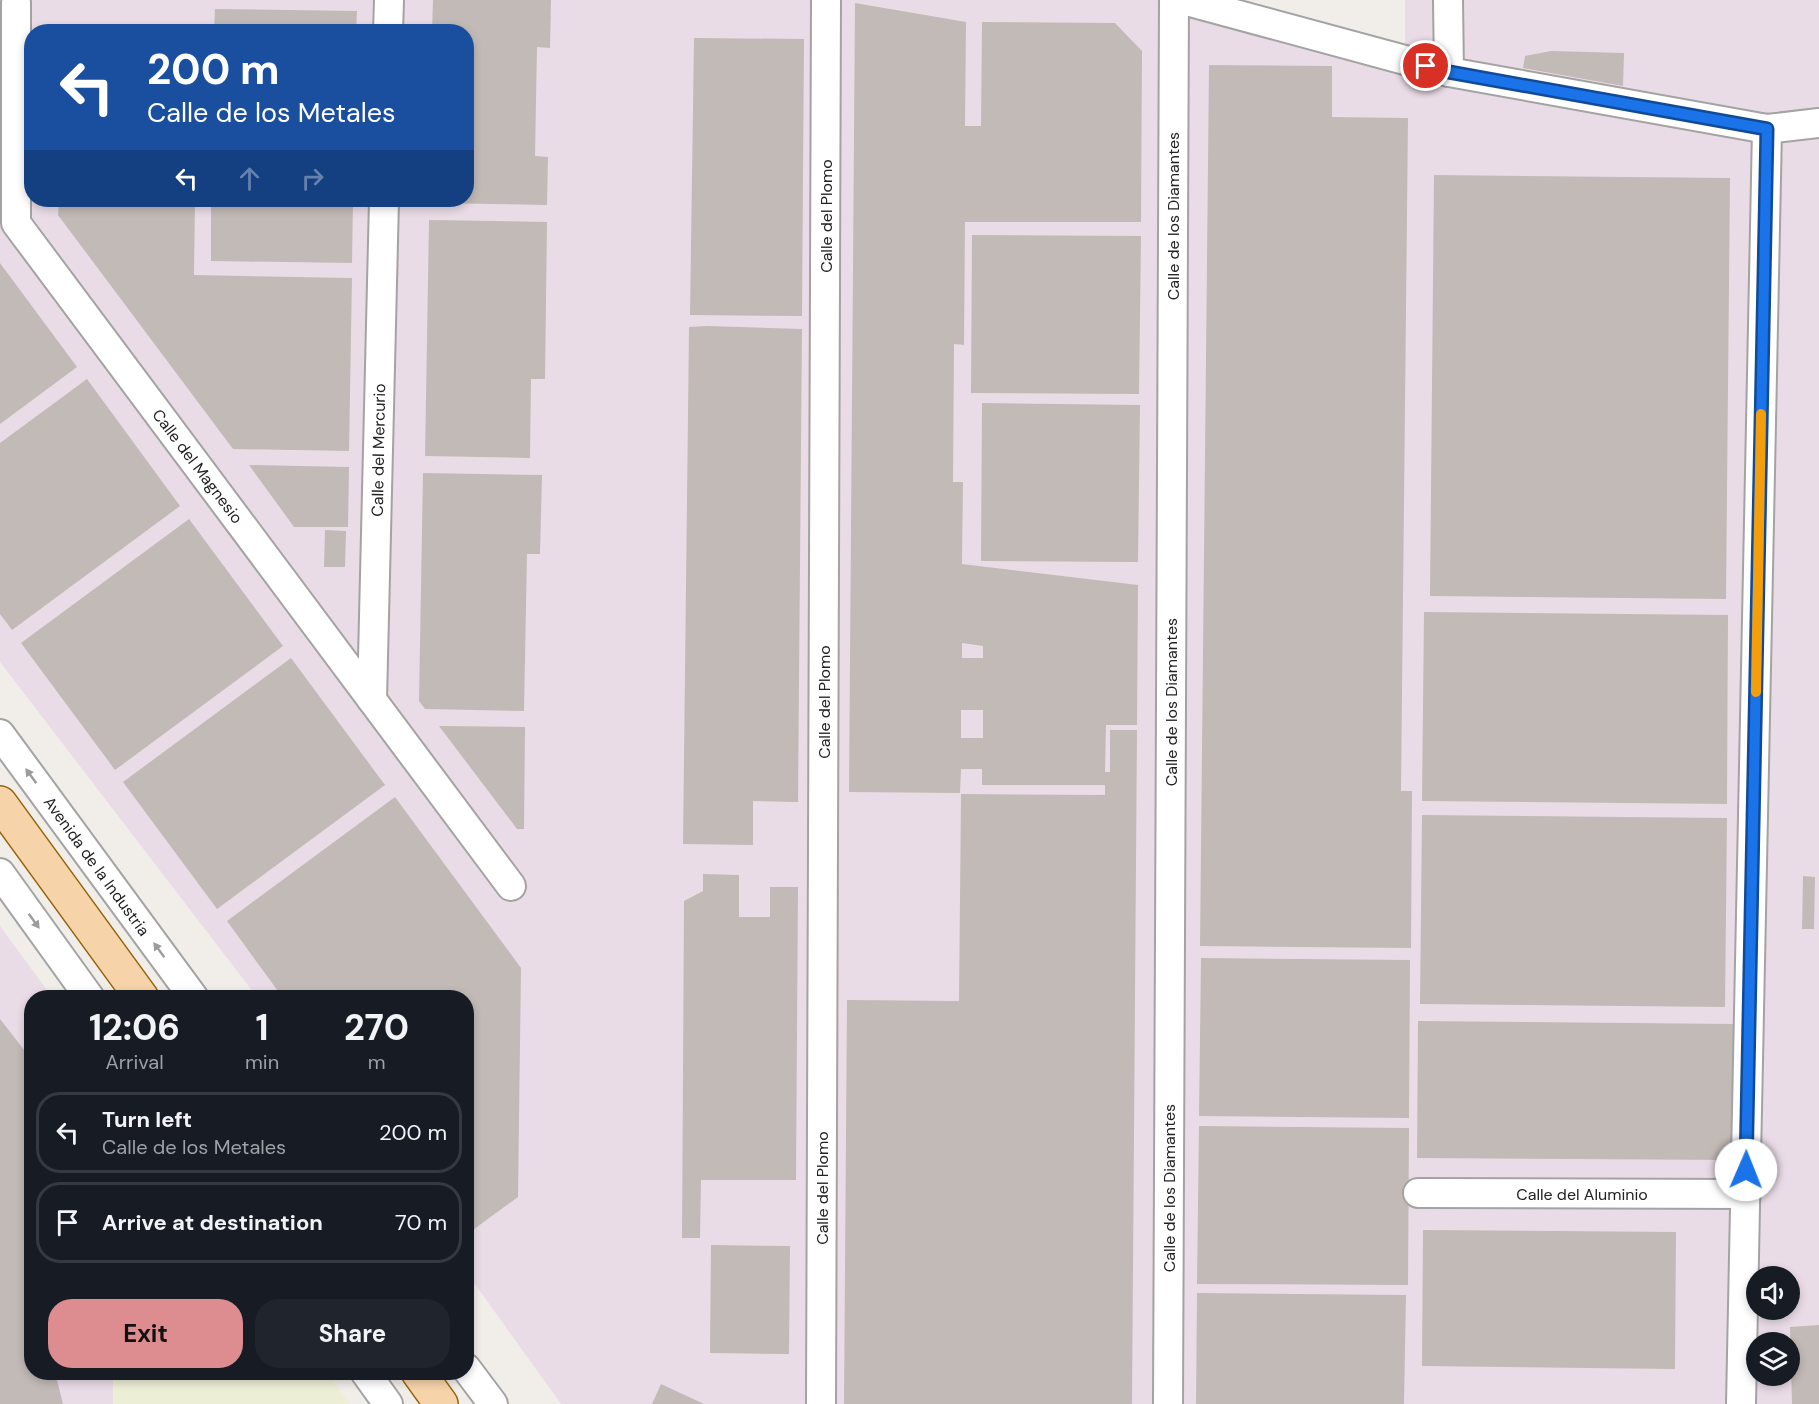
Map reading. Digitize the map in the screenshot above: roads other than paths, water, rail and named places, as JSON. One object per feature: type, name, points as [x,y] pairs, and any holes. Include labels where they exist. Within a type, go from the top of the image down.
[{"type":"main road","points":[[0,803],[136,990]]},
{"type":"main road","points":[[424,1380],[441,1404]]},
{"type":"street","points":[[388,24],[389,0]]},
{"type":"street","name":"Calle del Plomo","points":[[821,1404],[826,0]]},
{"type":"street","name":"Calle de los Diamantes","points":[[1168,1404],[1174,0]]},
{"type":"street","points":[[1183,0],[1449,72],[1767,129],[1819,123]]},
{"type":"street","points":[[1448,0],[1449,72]]},
{"type":"street","name":"Calle del Magnesio","points":[[17,2],[16,223],[511,886]]},
{"type":"street","points":[[1741,1404],[1767,129]]},
{"type":"street","name":"Calle del Mercurio","points":[[372,700],[384,207]]},
{"type":"street","name":"Avenida de la Industria","points":[[0,734],[188,990]]},
{"type":"street","points":[[0,873],[84,990]]},
{"type":"street","name":"Calle del Aluminio","points":[[1418,1193],[1746,1194]]},
{"type":"street","points":[[474,1379],[493,1404]]},
{"type":"street","points":[[371,1380],[388,1404]]}]
